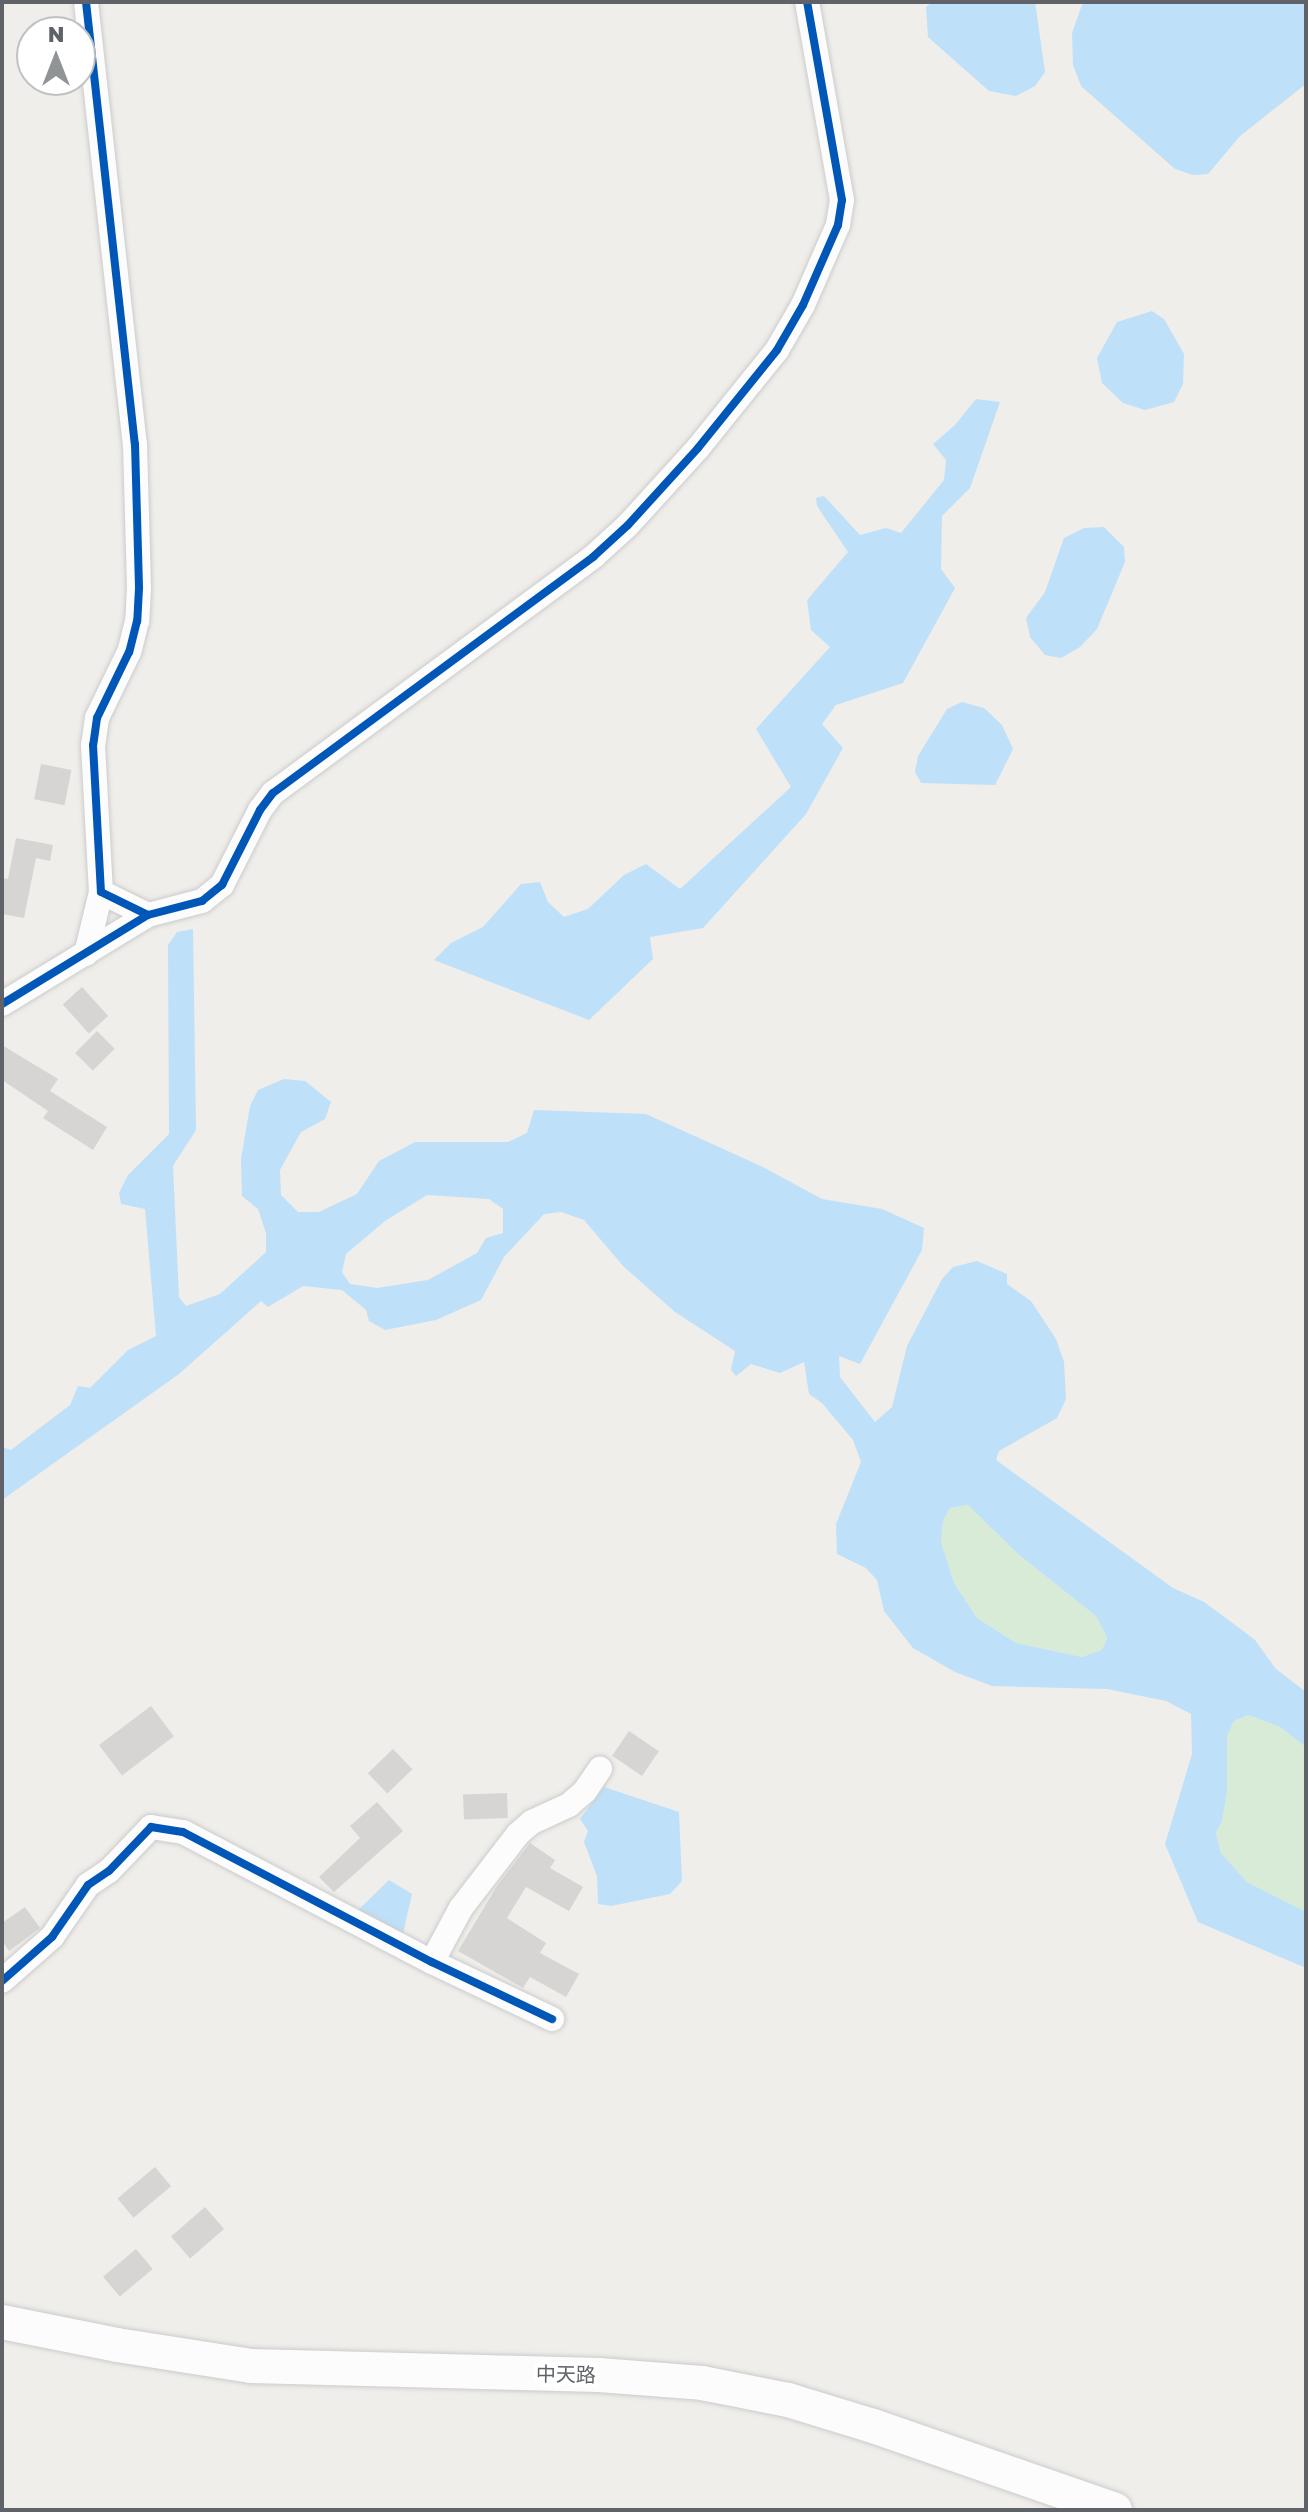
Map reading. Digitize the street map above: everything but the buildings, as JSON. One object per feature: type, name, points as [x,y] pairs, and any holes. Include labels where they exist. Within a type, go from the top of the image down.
[{"type":"main road","name":"中天路","points":[[2,2322],[117,2345],[251,2366],[599,2375],[702,2383],[788,2400],[873,2426],[1115,2510]]},
{"type":"street","points":[[86,2],[135,444],[139,588],[129,652],[97,718],[93,745],[101,892],[86,954]]},
{"type":"street","points":[[2,1004],[148,915],[202,901],[222,885],[260,810],[273,793],[593,557],[628,525],[698,448],[777,350],[803,305],[838,225],[842,200],[807,2]]},
{"type":"street","points":[[101,892],[148,915]]},
{"type":"street","points":[[432,1962],[461,1908],[518,1834],[532,1822],[569,1805],[585,1791],[600,1769]]},
{"type":"street","points":[[2,1981],[52,1937],[88,1885],[109,1871],[151,1827],[183,1832],[432,1962],[552,2019]]},
{"type":"green space","points":[[968,1505],[1018,1554],[1096,1616],[1107,1638],[1102,1651],[1082,1657],[1016,1643],[977,1618],[954,1583],[941,1542],[943,1521],[950,1508]]},
{"type":"green space","points":[[1248,1715],[1280,1727],[1306,1747],[1306,1912],[1247,1882],[1221,1853],[1216,1833],[1222,1821],[1227,1792],[1227,1736],[1234,1721]]},
{"type":"water","points":[[932,2],[1035,2],[1045,72],[1035,86],[1016,96],[989,91],[928,37],[926,7]]},
{"type":"water","points":[[1083,2],[1306,2],[1306,84],[1240,136],[1208,174],[1193,175],[1175,169],[1081,86],[1073,65],[1072,33]]},
{"type":"water","points":[[1152,311],[1164,319],[1184,354],[1183,384],[1174,402],[1145,410],[1123,403],[1102,383],[1097,358],[1117,322]]},
{"type":"water","points":[[976,399],[1000,402],[970,488],[942,516],[941,569],[955,588],[903,683],[836,705],[822,724],[843,748],[806,814],[703,928],[650,937],[653,959],[589,1020],[434,960],[451,943],[483,927],[521,884],[540,882],[548,902],[564,917],[588,909],[624,875],[646,864],[680,889],[791,787],[756,729],[830,647],[811,630],[807,600],[848,552],[817,506],[816,498],[824,496],[860,535],[886,528],[901,533],[944,480],[946,460],[933,444],[955,425]]},
{"type":"water","points":[[1104,527],[1124,547],[1125,562],[1097,629],[1080,647],[1061,658],[1045,655],[1030,637],[1026,618],[1045,592],[1064,538],[1084,528]]},
{"type":"water","points":[[962,702],[984,708],[1002,725],[1013,749],[995,785],[921,783],[915,772],[918,756],[947,709]]},
{"type":"water","points":[[193,929],[196,1130],[173,1166],[179,1297],[186,1306],[220,1294],[266,1252],[266,1233],[258,1209],[242,1196],[241,1159],[250,1106],[258,1090],[284,1079],[305,1081],[331,1102],[325,1119],[301,1132],[280,1170],[281,1195],[298,1212],[319,1212],[357,1194],[379,1161],[415,1142],[508,1142],[527,1133],[534,1110],[646,1114],[763,1167],[822,1199],[882,1209],[924,1228],[922,1250],[860,1364],[839,1356],[840,1377],[875,1422],[892,1407],[907,1346],[942,1279],[953,1267],[977,1261],[1007,1274],[1007,1284],[1031,1301],[1056,1339],[1064,1362],[1066,1399],[1057,1418],[999,1451],[996,1460],[1173,1588],[1204,1602],[1242,1630],[1255,1640],[1276,1669],[1306,1692],[1306,1747],[1280,1727],[1248,1715],[1234,1721],[1227,1736],[1227,1792],[1222,1821],[1216,1833],[1221,1853],[1247,1882],[1306,1912],[1306,1968],[1198,1922],[1165,1844],[1192,1754],[1191,1714],[1166,1701],[1107,1689],[992,1686],[955,1672],[913,1648],[884,1611],[877,1580],[866,1568],[837,1554],[836,1524],[861,1462],[853,1440],[822,1403],[809,1394],[804,1362],[780,1373],[751,1364],[736,1376],[731,1370],[735,1351],[675,1312],[624,1267],[584,1220],[561,1212],[544,1214],[504,1257],[481,1300],[436,1320],[385,1330],[369,1321],[366,1310],[342,1290],[303,1286],[268,1307],[261,1301],[179,1374],[2,1500],[2,1447],[11,1450],[70,1405],[78,1386],[90,1388],[128,1350],[156,1336],[145,1209],[121,1204],[119,1193],[128,1175],[169,1134],[168,945],[177,932]],"holes":[[[427,1195],[489,1199],[503,1209],[503,1233],[486,1238],[477,1253],[428,1280],[377,1288],[350,1284],[342,1272],[346,1254],[385,1221]],[[968,1505],[1018,1554],[1096,1616],[1107,1638],[1102,1650],[1082,1657],[1016,1643],[977,1618],[954,1583],[941,1542],[943,1521],[950,1508]]]},
{"type":"water","points":[[604,1787],[679,1812],[682,1881],[670,1894],[611,1906],[598,1904],[597,1876],[584,1842],[588,1831],[580,1819]]},
{"type":"water","points":[[389,1880],[412,1894],[401,1942],[352,1916]]},
{"type":"cycle path","points":[[86,2],[135,444],[139,588],[137,621],[129,652],[97,718],[93,745],[101,892],[148,915]]},
{"type":"cycle path","points":[[2,1004],[148,915],[202,901],[222,885],[260,810],[273,793],[593,557],[628,525],[698,448],[777,350],[803,305],[838,225],[842,200],[807,2]]},
{"type":"cycle path","points":[[2,1981],[52,1937],[88,1885],[109,1871],[151,1827],[183,1832],[432,1962],[552,2019]]}]
